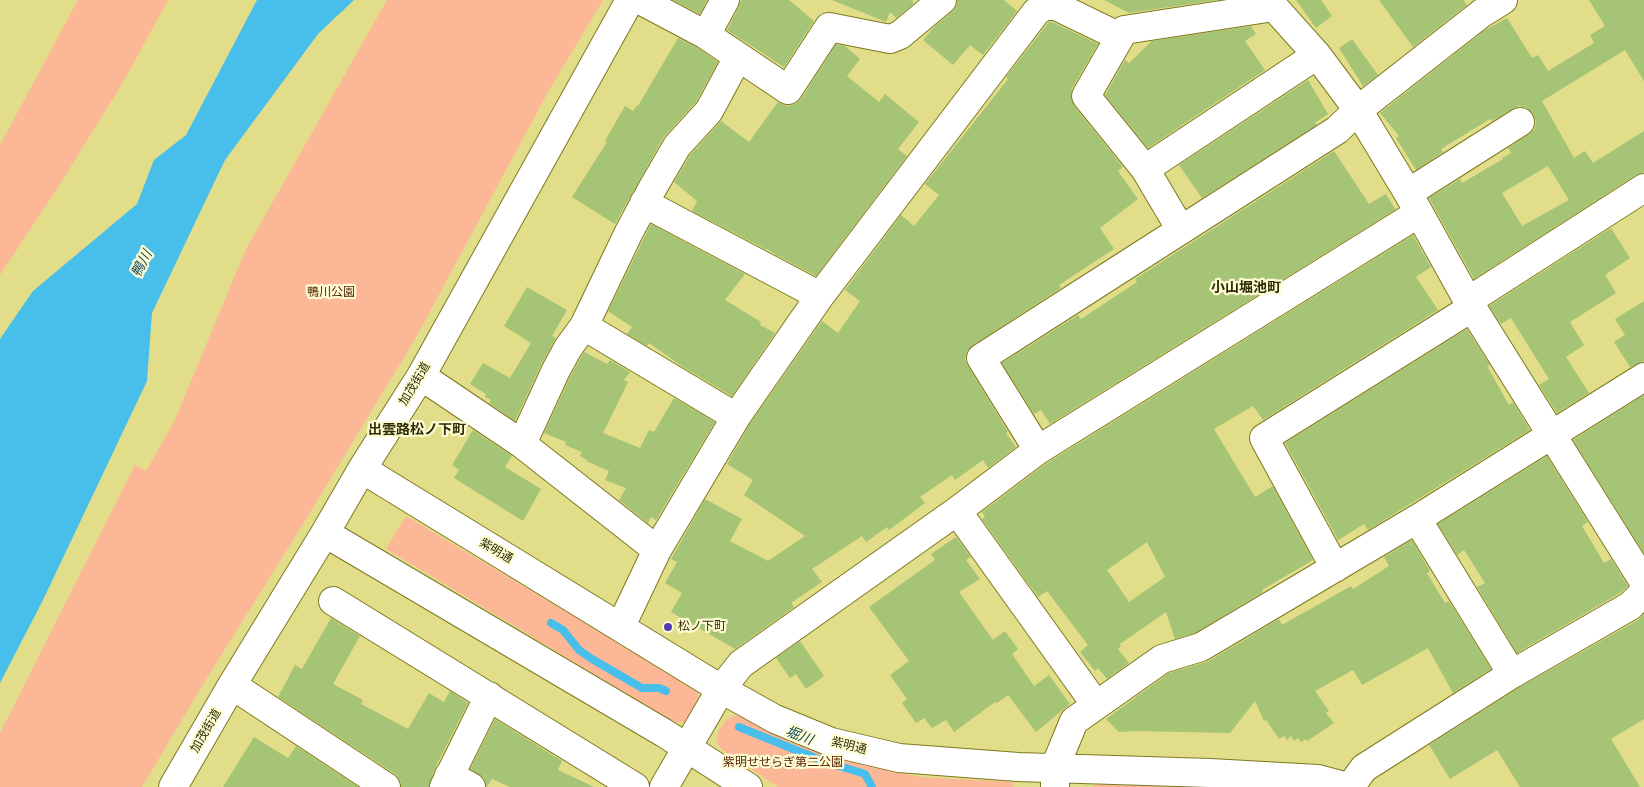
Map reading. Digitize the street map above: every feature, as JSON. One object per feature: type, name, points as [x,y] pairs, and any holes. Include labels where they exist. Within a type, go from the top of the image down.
[{"type":"street","name":"加茂街道","points":[[173,787],[362,469],[421,376],[630,0]]},
{"type":"street","points":[[640,0],[706,35],[788,90],[829,27],[890,39],[900,35],[942,0]]},
{"type":"street","points":[[706,35],[725,0]]},
{"type":"street","points":[[1181,230],[1144,169],[1086,96],[1124,30],[1270,4],[1317,55],[1358,110],[1470,304],[1644,582]]},
{"type":"street","points":[[1038,450],[981,358],[1336,130],[1485,4]]},
{"type":"street","points":[[620,626],[657,550],[736,418],[820,296],[1036,12],[1044,6],[1056,6],[1120,38]]},
{"type":"street","points":[[1144,169],[1317,55]]},
{"type":"street","points":[[522,444],[556,370],[568,348],[584,326],[644,203],[678,146],[709,111],[738,57]]},
{"type":"street","points":[[664,787],[721,689],[741,664],[957,511],[1038,450],[1413,203],[1520,122]]},
{"type":"street","points":[[1335,568],[1264,438],[1644,188]]},
{"type":"street","points":[[644,203],[820,296]]},
{"type":"street","points":[[584,326],[736,418]]},
{"type":"street","points":[[421,376],[522,444],[657,550]]},
{"type":"street","points":[[1055,777],[1074,721],[1162,659],[1201,647],[1417,520],[1644,377]]},
{"type":"street","name":"紫明通","points":[[362,469],[721,689],[776,719],[831,742],[899,758],[1018,766],[1055,777],[1318,779],[1349,787]]},
{"type":"street","points":[[957,511],[1096,705]]},
{"type":"street","points":[[1417,520],[1512,674]]},
{"type":"street","points":[[325,533],[647,723],[748,787]]},
{"type":"street","points":[[1349,787],[1364,768],[1512,674],[1630,606],[1644,592]]},
{"type":"street","points":[[333,601],[635,787]]},
{"type":"street","points":[[232,685],[386,787]]},
{"type":"street","points":[[454,783],[489,696]]},
{"type":"green space","points":[[78,0],[168,0],[122,84],[55,192],[0,275],[0,145]]},
{"type":"green space","name":"鴨川公園","points":[[387,0],[603,0],[548,92],[414,341],[142,787],[0,787],[0,733],[135,465],[146,471],[175,420],[245,251]]},
{"type":"green space","points":[[406,516],[696,689],[699,700],[685,722],[676,723],[386,549]]},
{"type":"green space","name":"紫明せせらぎ第二公園","points":[[736,715],[823,754],[920,777],[1013,782],[1013,787],[778,787],[720,748],[716,740],[719,730],[726,720]]},
{"type":"green space","points":[[1101,783],[1172,787],[1093,787]]},
{"type":"water","name":"鴨川","points":[[257,0],[354,0],[318,34],[225,160],[152,313],[147,381],[43,600],[0,683],[0,339],[33,291],[137,204],[154,160],[186,135]]},
{"type":"building","points":[[673,0],[707,0],[700,14]]},
{"type":"building","points":[[741,0],[789,0],[814,21],[784,67],[727,30]]},
{"type":"building","points":[[832,0],[913,0],[913,4],[896,18],[890,12],[886,22]]},
{"type":"building","points":[[957,0],[1004,0],[1017,11],[983,55],[970,45],[953,65],[923,40],[934,27],[952,12]]},
{"type":"building","points":[[1104,0],[1217,0],[1129,13]]},
{"type":"building","points":[[1296,0],[1321,0],[1332,16],[1316,28]]},
{"type":"building","points":[[1379,0],[1463,0],[1467,5],[1413,47]]},
{"type":"building","points":[[1589,0],[1644,0],[1644,81],[1625,50],[1542,101],[1574,158],[1585,151],[1593,163],[1644,131],[1644,172],[1636,175],[1474,279],[1429,198],[1460,179],[1462,183],[1511,153],[1508,148],[1534,130],[1536,122],[1533,114],[1527,108],[1519,106],[1492,121],[1490,119],[1441,149],[1443,152],[1416,170],[1396,138],[1399,136],[1380,113],[1485,30],[1507,18],[1532,58],[1538,55],[1548,71],[1594,43],[1590,35],[1605,26]],"holes":[[[1548,166],[1569,200],[1522,226],[1502,193]]]},
{"type":"building","points":[[1049,22],[1098,44],[1072,88],[1071,98],[1074,106],[1123,167],[1118,171],[1138,199],[1100,228],[1114,249],[1059,285],[1061,288],[973,345],[967,351],[965,359],[968,366],[1016,447],[988,468],[983,460],[955,480],[952,475],[920,497],[925,503],[889,530],[887,527],[866,542],[862,536],[812,569],[822,582],[791,603],[794,607],[735,649],[671,612],[682,593],[665,583],[677,562],[671,559],[705,499],[742,519],[730,541],[768,561],[805,536],[744,495],[753,480],[727,464],[749,425],[822,321],[838,333],[860,301],[845,290],[901,215],[914,226],[939,195],[925,184],[1008,79],[1006,77]]},
{"type":"building","points":[[1251,26],[1256,34],[1245,41],[1265,70],[1148,148],[1105,95],[1125,60],[1129,63],[1152,41]]},
{"type":"building","points":[[678,38],[698,48],[718,62],[696,102],[663,138],[615,224],[572,197],[607,142],[605,141],[625,106],[633,111],[638,106]]},
{"type":"building","points":[[1352,39],[1378,75],[1363,86],[1339,48]]},
{"type":"building","points":[[836,44],[845,46],[860,59],[847,76],[879,102],[885,94],[919,122],[898,149],[907,156],[816,276],[692,211],[697,201],[674,182],[690,155],[721,121],[749,142],[778,102],[787,106],[795,104],[801,99]]},
{"type":"building","points":[[1308,80],[1328,114],[1315,123],[1317,125],[1202,198],[1179,165]]},
{"type":"building","points":[[1334,151],[1369,204],[1386,194],[1395,209],[1398,208],[1050,424],[1041,410],[1034,414],[1002,363],[1078,315],[1081,319],[1137,282],[1135,279]]},
{"type":"building","points":[[651,224],[745,274],[725,300],[761,322],[760,325],[775,333],[732,396],[683,367],[649,343],[647,346],[627,334],[632,327],[608,311]]},
{"type":"building","points":[[1611,228],[1630,258],[1605,275],[1616,293],[1570,322],[1584,345],[1566,357],[1589,393],[1557,413],[1539,385],[1549,379],[1511,318],[1501,324],[1489,306]]},
{"type":"building","points":[[1413,235],[1431,267],[1416,277],[1438,310],[1263,420],[1253,406],[1214,429],[1255,497],[1273,486],[1313,560],[1195,633],[1175,639],[1166,612],[1120,644],[1121,646],[1118,649],[1129,663],[1107,679],[1098,668],[1095,671],[1080,652],[1088,645],[1047,591],[1038,597],[982,519],[985,517],[982,512],[1047,463]],"holes":[[[1147,542],[1165,577],[1129,602],[1107,570]]]},
{"type":"building","points":[[527,287],[567,310],[552,336],[556,338],[515,421],[489,403],[491,400],[485,397],[486,394],[470,384],[483,363],[510,378],[531,343],[504,326]]},
{"type":"building","points":[[1644,301],[1644,361],[1630,367],[1614,342],[1625,335],[1615,319]]},
{"type":"building","points":[[1467,329],[1490,365],[1487,366],[1509,405],[1513,402],[1530,430],[1368,530],[1364,524],[1338,540],[1285,443]]},
{"type":"building","points":[[584,352],[607,364],[610,360],[630,372],[624,380],[628,382],[603,433],[640,448],[649,430],[654,432],[674,398],[715,422],[656,520],[651,517],[648,523],[619,500],[626,488],[605,480],[609,471],[586,461],[580,456],[582,452],[565,445],[566,442],[544,433]]},
{"type":"building","points":[[1644,395],[1644,553],[1573,440]]},
{"type":"building","points":[[473,430],[512,456],[505,467],[541,489],[523,521],[454,478],[459,470],[452,465]]},
{"type":"building","points":[[1547,456],[1588,522],[1582,526],[1604,563],[1611,559],[1628,586],[1620,593],[1517,653],[1477,587],[1485,583],[1464,550],[1457,555],[1438,524]]},
{"type":"building","points":[[956,537],[971,557],[966,560],[980,579],[959,592],[993,640],[1005,631],[1018,649],[1012,654],[1034,686],[1049,675],[1070,704],[1036,732],[1008,695],[997,703],[995,702],[954,732],[946,720],[932,728],[924,718],[916,723],[902,703],[907,699],[890,675],[909,661],[869,607],[935,560],[931,554]]},
{"type":"building","points":[[1412,540],[1430,571],[1427,573],[1445,603],[1449,601],[1491,669],[1453,693],[1428,648],[1362,685],[1353,670],[1315,691],[1329,711],[1326,713],[1334,723],[1307,741],[1306,739],[1301,742],[1298,738],[1294,741],[1291,736],[1287,740],[1284,736],[1279,739],[1266,720],[1264,721],[1255,701],[1230,733],[1119,732],[1106,719],[1169,673],[1209,661],[1279,619],[1282,625],[1351,586],[1353,589],[1389,566],[1384,557]]},
{"type":"building","points":[[1644,614],[1644,719],[1611,739],[1640,787],[1520,787],[1497,750],[1450,779],[1429,745],[1520,687],[1638,620]]},
{"type":"building","points":[[331,618],[360,636],[333,684],[363,700],[361,704],[408,729],[429,693],[444,702],[450,691],[468,703],[435,768],[429,787],[401,787],[400,780],[395,774],[278,697],[295,665],[302,669]]},
{"type":"building","points":[[800,641],[824,676],[806,689],[796,674],[790,678],[776,658]]},
{"type":"building","points":[[495,719],[562,761],[558,770],[594,787],[510,787],[492,779],[487,787],[484,778],[470,769]]},
{"type":"building","points":[[254,737],[288,758],[296,746],[358,787],[223,787]]},
{"type":"waterway","name":"堀川","points":[[551,623],[563,630],[579,650],[592,659],[642,688],[659,688],[666,691]]},
{"type":"waterway","name":"堀川","points":[[739,727],[823,761],[865,774],[872,787]]},
{"type":"place","name":"松ノ下町","points":[[668,627]]},
{"type":"district","name":"小山堀池町","points":[[1246,288]]},
{"type":"district","name":"出雲路松ノ下町","points":[[417,430]]}]
